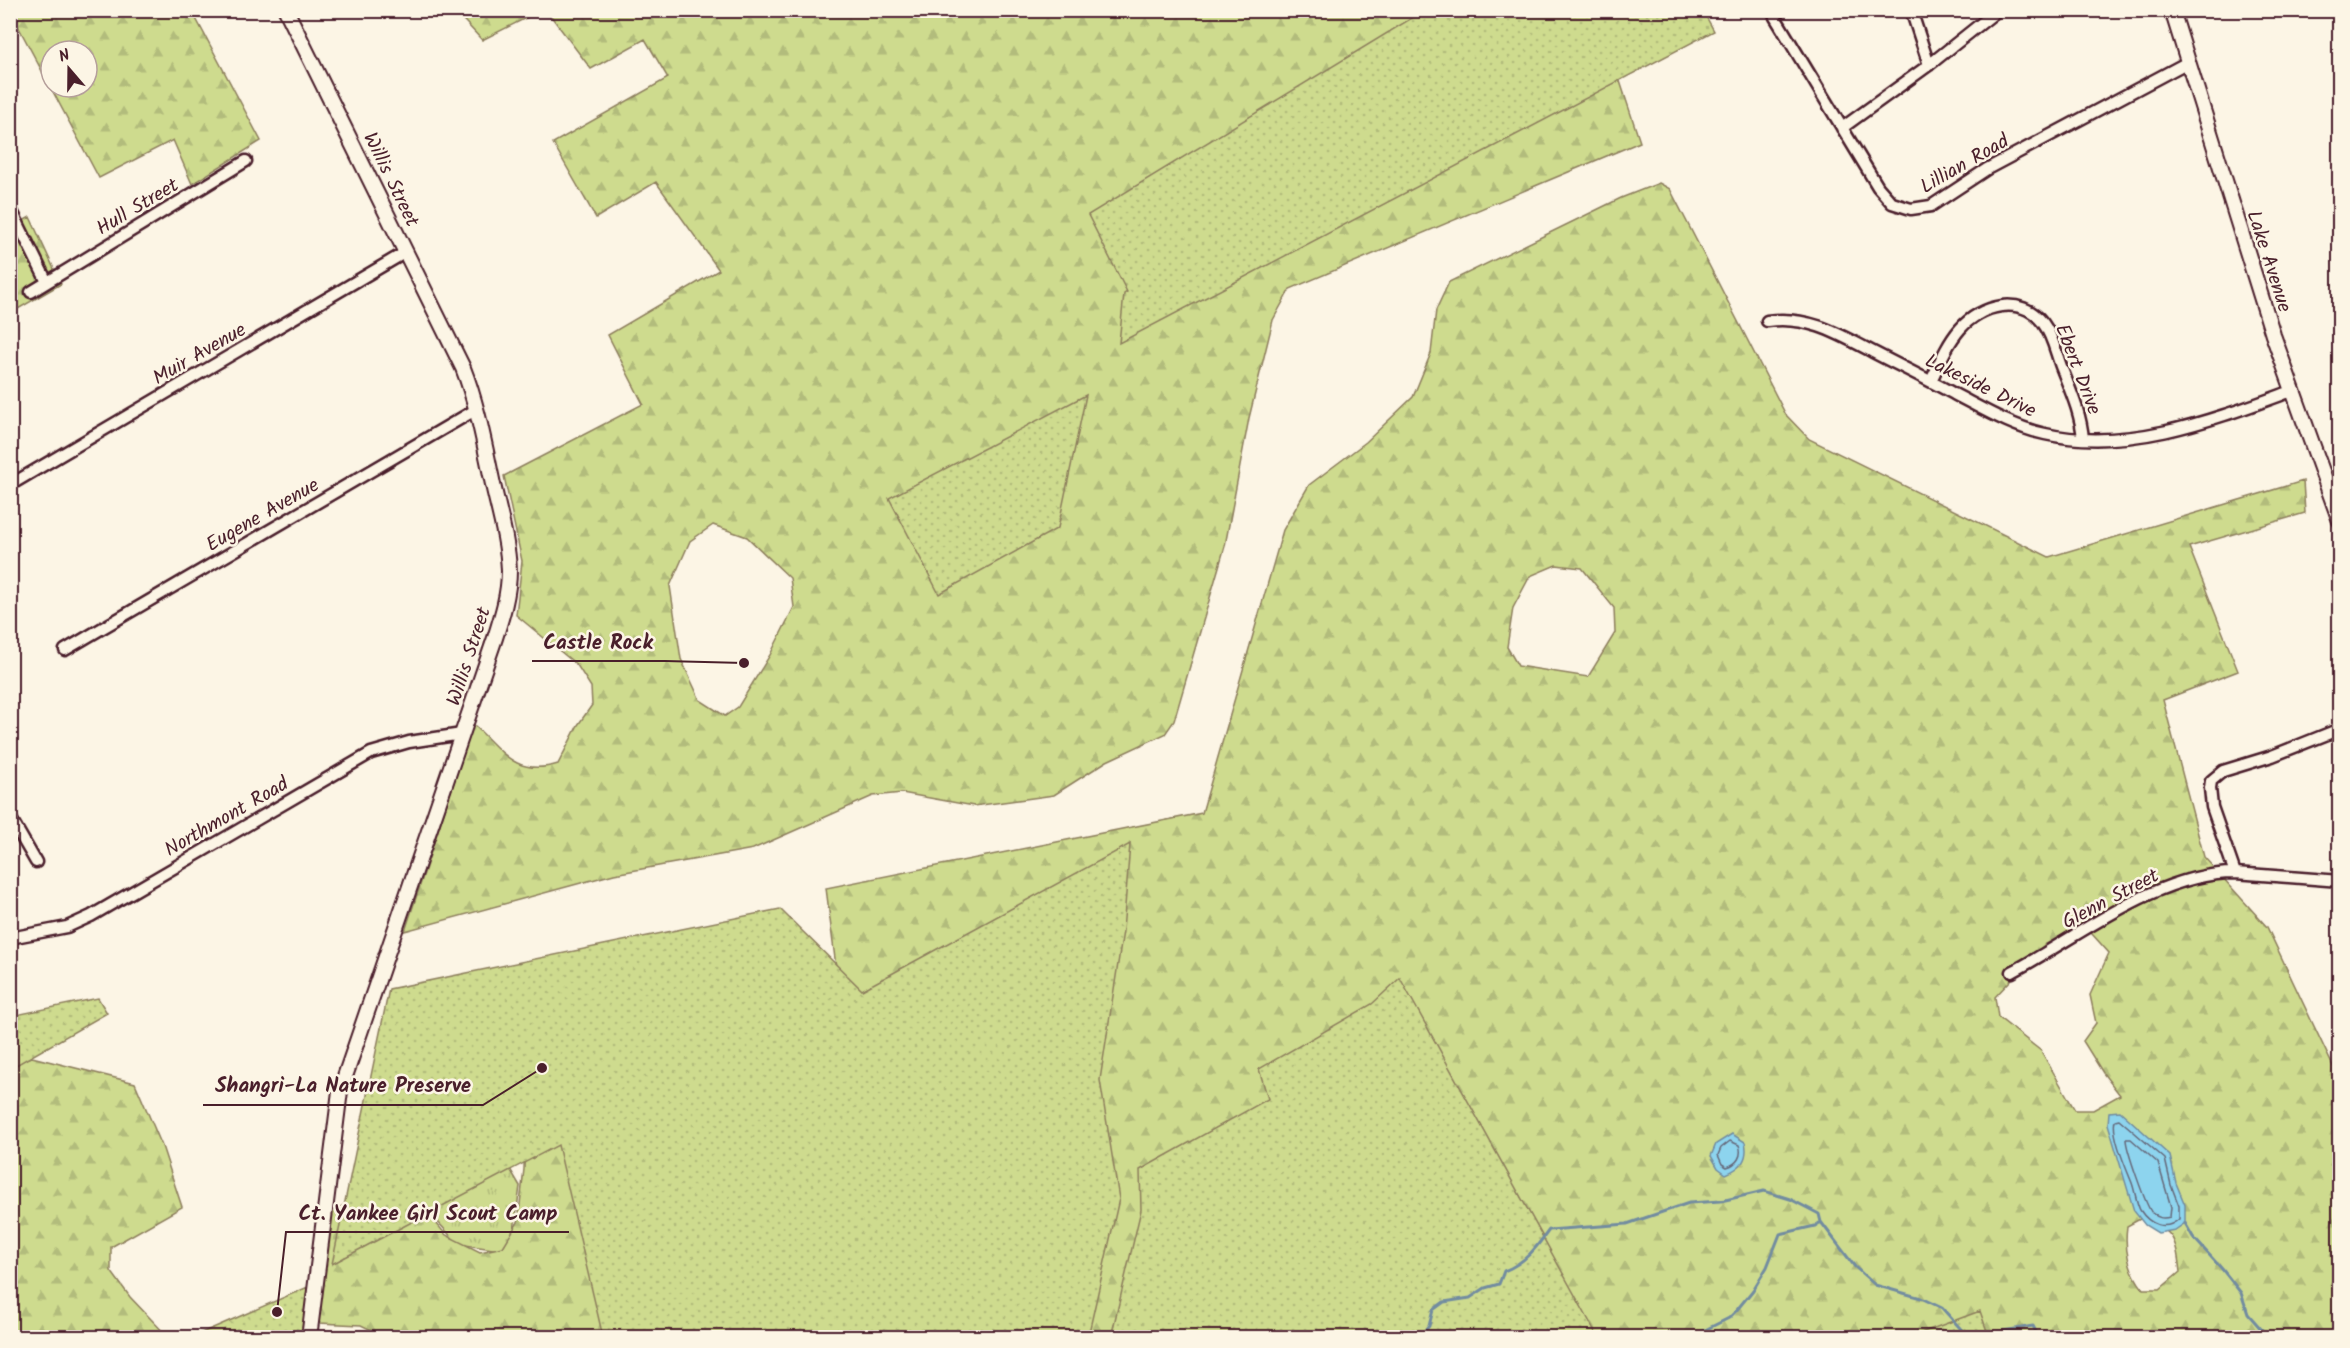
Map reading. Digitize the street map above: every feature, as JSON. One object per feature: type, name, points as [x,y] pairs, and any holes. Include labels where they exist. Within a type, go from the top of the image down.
[{"type":"main road","name":"Willis Street","points":[[286,10],[463,368],[477,409],[505,537],[509,573],[504,613],[339,1091],[309,1338]]},
{"type":"main road","name":"Lake Avenue","points":[[2172,10],[2239,230],[2292,391],[2340,521]]},
{"type":"street","name":"Lillian Road","points":[[1773,10],[1796,54],[1878,187],[1892,202],[1911,209],[1931,206],[1987,168],[2188,62]]},
{"type":"street","points":[[1911,10],[1929,65]]},
{"type":"street","points":[[1842,128],[1929,65],[1998,10]]},
{"type":"street","name":"Hull Street","points":[[31,292],[246,161]]},
{"type":"street","points":[[10,207],[47,282]]},
{"type":"street","name":"Muir Avenue","points":[[10,485],[406,252]]},
{"type":"street","name":"Ebert Drive","points":[[1931,381],[1960,329],[1978,315],[1998,305],[2018,306],[2032,312],[2043,323],[2050,336],[2081,418],[2083,439]]},
{"type":"street","name":"Lakeside Drive","points":[[1767,321],[1797,321],[1826,328],[2016,425],[2045,434],[2083,439],[2121,438],[2204,422],[2292,391]]},
{"type":"street","name":"Eugene Avenue","points":[[65,650],[477,409]]},
{"type":"street","points":[[2235,873],[2212,807],[2211,781],[2223,771],[2272,756],[2302,742],[2340,729]]},
{"type":"street","name":"Northmont Road","points":[[10,938],[66,927],[91,916],[371,753],[408,742],[462,734]]},
{"type":"street","points":[[10,817],[36,862]]},
{"type":"street","name":"Glenn Street","points":[[2012,972],[2157,891],[2206,876],[2235,873],[2340,881]]},
{"type":"green space","points":[[1425,10],[1703,11],[1714,31],[1119,343],[1124,294],[1127,292],[1088,215]]},
{"type":"green space","points":[[10,11],[192,11],[261,141],[192,184],[173,140],[99,178],[57,99],[99,99],[99,39],[39,39],[39,65]]},
{"type":"green space","points":[[455,11],[540,11],[482,40]]},
{"type":"green space","points":[[547,11],[1597,11],[1640,142],[1290,289],[1273,320],[1249,418],[1225,546],[1174,721],[1165,734],[1107,761],[1054,795],[974,806],[902,793],[873,796],[753,849],[614,874],[405,931],[473,724],[510,759],[531,767],[543,767],[558,764],[578,725],[592,705],[591,687],[577,665],[516,615],[522,561],[504,476],[643,404],[608,335],[719,270],[656,182],[596,218],[553,143],[668,78],[645,39],[591,69]],"holes":[[[713,525],[747,537],[790,578],[794,607],[770,655],[738,707],[725,716],[700,700],[681,659],[670,586],[690,541]]]},
{"type":"green space","points":[[1659,183],[1670,189],[1786,415],[1809,439],[2049,557],[2303,481],[2305,513],[2189,547],[2238,671],[2163,700],[2204,857],[2267,927],[2339,1079],[2339,1337],[388,1338],[361,1325],[319,1323],[326,1213],[401,1181],[446,1235],[480,1252],[503,1247],[518,1222],[524,1169],[525,1130],[840,998],[826,888],[1202,813],[1283,530],[1309,485],[1366,442],[1413,397],[1431,353],[1436,310],[1449,282],[1621,198]],"holes":[[[1556,565],[1582,568],[1614,608],[1615,633],[1588,677],[1518,666],[1507,647],[1513,608],[1530,576]],[[2083,924],[2109,953],[2090,995],[2096,1023],[2083,1041],[2120,1095],[2093,1110],[2075,1110],[2041,1051],[1998,1017],[1995,997],[2044,945]],[[2140,1219],[2167,1231],[2175,1243],[2180,1272],[2160,1289],[2143,1289],[2134,1275],[2127,1251],[2127,1226]]]},
{"type":"green space","points":[[30,217],[61,284],[11,313],[10,228]]},
{"type":"green space","points":[[1086,395],[1058,528],[939,594],[889,498]]},
{"type":"green space","points":[[1130,844],[1123,931],[1100,1080],[1119,1199],[1088,1337],[603,1337],[558,1145],[332,1264],[389,989],[780,909],[862,990]]},
{"type":"green space","points":[[1400,978],[1598,1337],[1111,1337],[1141,1210],[1140,1170],[1268,1099],[1259,1069],[1372,1004]]},
{"type":"green space","points":[[98,998],[107,1013],[11,1068],[11,1016]]},
{"type":"green space","points":[[32,1057],[135,1083],[162,1146],[182,1207],[111,1247],[111,1271],[130,1297],[168,1337],[11,1337],[10,1062]]},
{"type":"green space","points":[[510,1169],[520,1186],[513,1238],[500,1250],[458,1244],[427,1210]]},
{"type":"green space","points":[[308,1287],[302,1337],[192,1337]]},
{"type":"green space","points":[[1980,1311],[1989,1337],[1910,1337]]},
{"type":"water","points":[[2120,1111],[2170,1156],[2176,1183],[2185,1205],[2185,1223],[2175,1230],[2158,1233],[2145,1225],[2134,1211],[2108,1124],[2109,1112]]},
{"type":"water","points":[[1732,1134],[1745,1142],[1746,1153],[1740,1166],[1726,1174],[1718,1168],[1711,1156],[1716,1144]]},
{"type":"waterway","points":[[1419,1338],[1429,1326],[1433,1310],[1444,1302],[1470,1298],[1485,1288],[1499,1284],[1504,1271],[1535,1249],[1549,1230],[1627,1224],[1689,1203],[1721,1201],[1764,1191],[1790,1199],[1819,1214],[1821,1222]]},
{"type":"waterway","points":[[1689,1338],[1729,1318],[1736,1311],[1753,1290],[1767,1267],[1780,1234],[1815,1226],[1821,1222],[1855,1267],[1875,1285],[1921,1298],[1942,1308],[1968,1337],[2033,1326],[2039,1338]]},
{"type":"waterway","points":[[2185,1223],[2193,1237],[2241,1293],[2248,1314],[2269,1338]]},
{"type":"place","name":"Castle Rock","points":[[744,663]]},
{"type":"place","name":"Shangri-La Nature Preserve","points":[[542,1068]]},
{"type":"place","name":"Ct. Yankee Girl Scout Camp","points":[[277,1312]]}]
